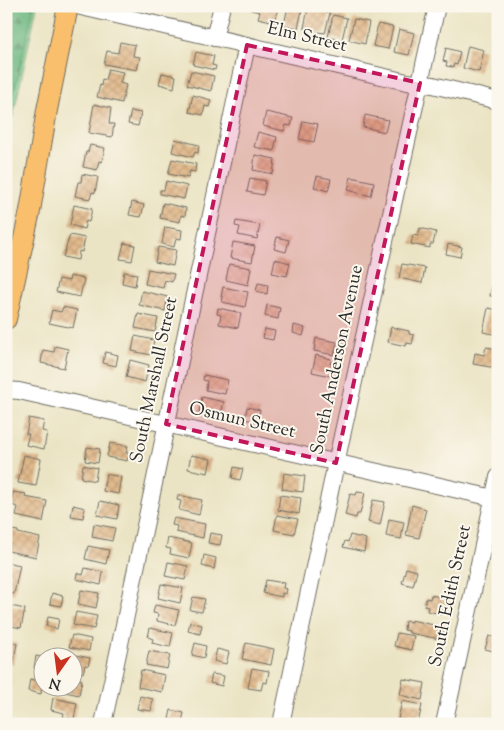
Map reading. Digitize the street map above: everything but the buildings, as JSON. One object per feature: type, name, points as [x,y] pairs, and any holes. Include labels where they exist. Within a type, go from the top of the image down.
[{"type":"main road","points":[[6,318],[30,211],[46,110],[68,6]]},
{"type":"street","name":"Elm Street","points":[[77,6],[498,101]]},
{"type":"street","points":[[214,38],[222,6]]},
{"type":"street","name":"South Anderson Avenue","points":[[281,724],[336,463],[437,6]]},
{"type":"street","name":"South Marshall Street","points":[[103,724],[247,45]]},
{"type":"street","name":"Osmun Street","points":[[6,390],[19,391],[496,499]]},
{"type":"street","name":"South Edith Street","points":[[444,724],[496,499],[498,477]]},
{"type":"highlighted area","points":[[247,45],[420,83],[336,463],[166,424]]},
{"type":"green space","points":[[6,6],[37,6],[13,116],[6,114]]},
{"type":"green space","points":[[6,6],[34,6],[10,112],[6,111]]}]
